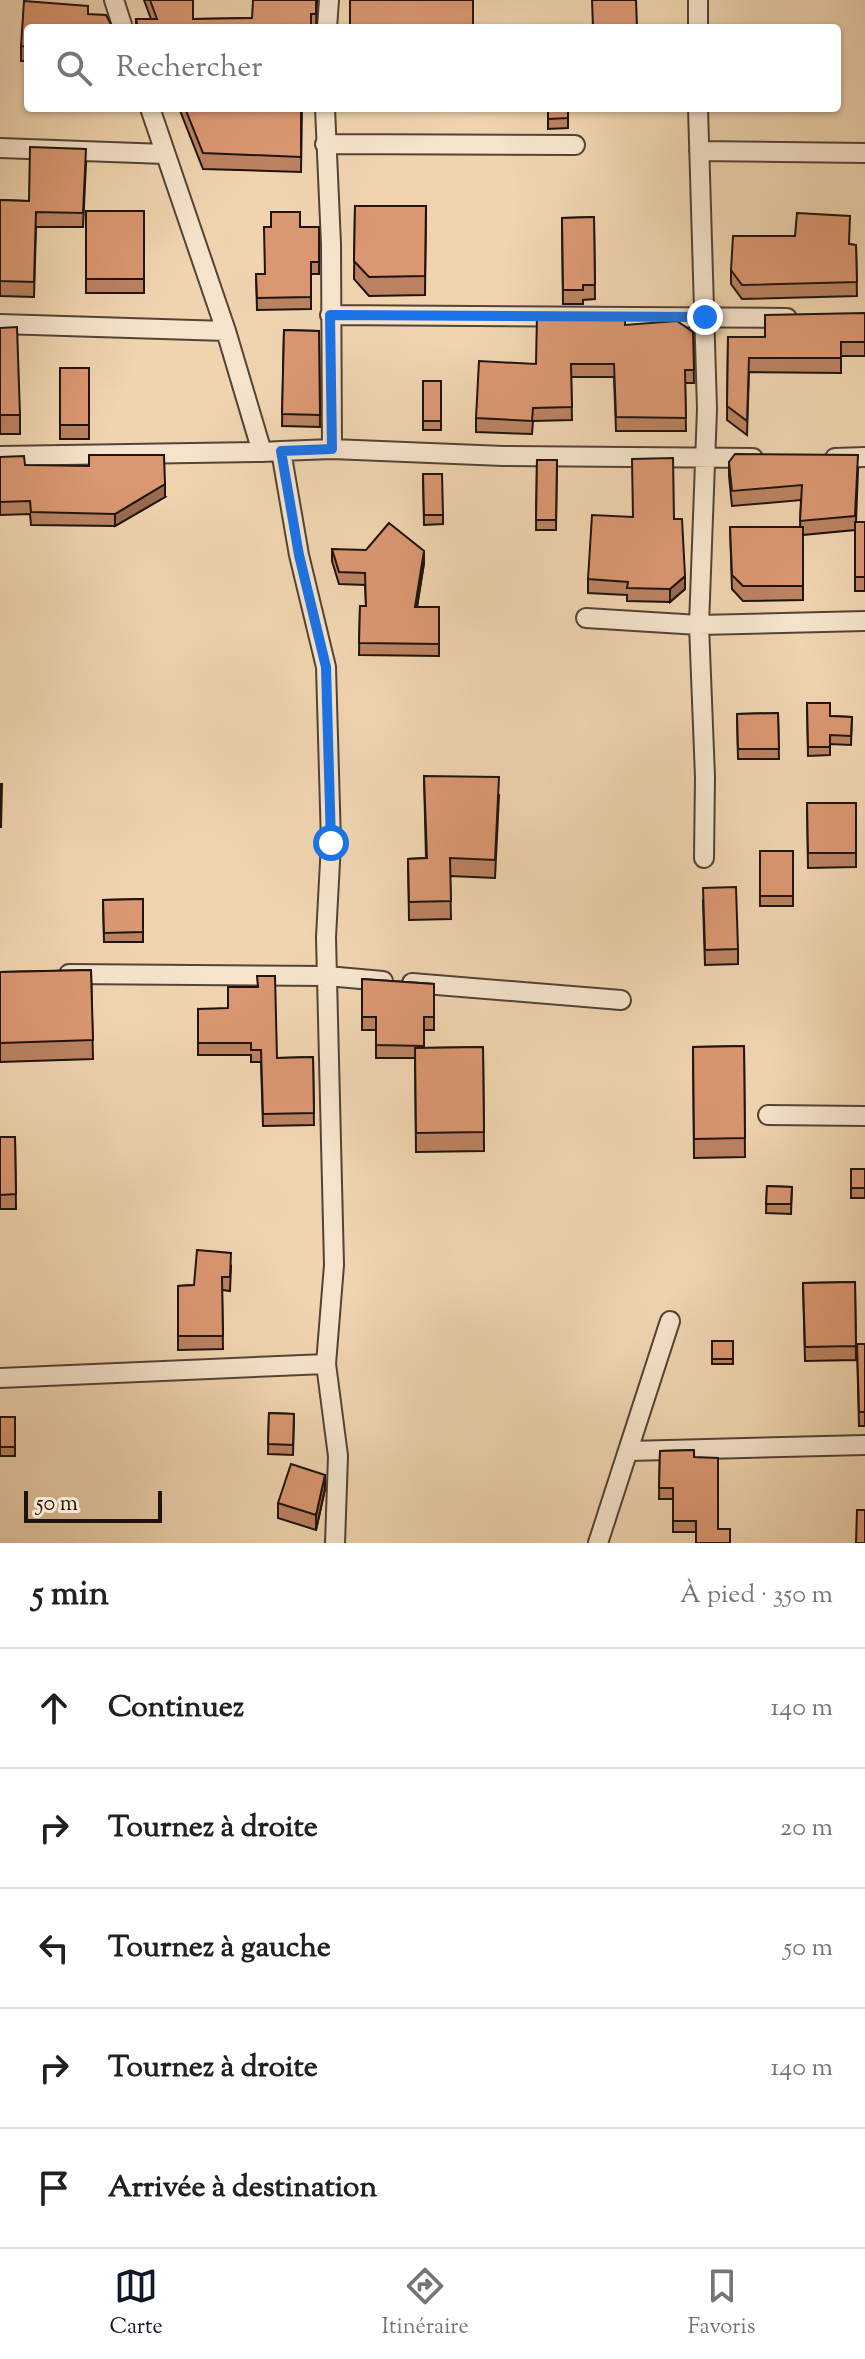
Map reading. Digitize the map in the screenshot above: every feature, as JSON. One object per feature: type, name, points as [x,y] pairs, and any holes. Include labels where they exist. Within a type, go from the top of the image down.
[{"type":"street","points":[[114,0],[122,24]]},
{"type":"street","points":[[327,24],[329,0]]},
{"type":"street","points":[[698,0],[698,24]]},
{"type":"street","points":[[151,112],[226,331],[272,451],[326,667],[331,843],[327,976],[334,1265],[326,1364],[338,1456],[335,1543]]},
{"type":"street","points":[[325,112],[331,244],[332,449]]},
{"type":"street","points":[[698,112],[705,317],[705,459],[699,625],[705,777],[704,858]]},
{"type":"street","points":[[325,144],[575,145]]},
{"type":"street","points":[[0,148],[165,154]]},
{"type":"street","points":[[699,151],[865,153]]},
{"type":"street","points":[[330,315],[807,318]]},
{"type":"street","points":[[0,324],[226,331]]},
{"type":"street","points":[[0,456],[332,449],[769,458]]},
{"type":"street","points":[[817,458],[865,457]]},
{"type":"street","points":[[586,618],[699,625],[865,621]]},
{"type":"street","points":[[47,974],[327,976],[621,1000]]},
{"type":"street","points":[[768,1115],[865,1116]]},
{"type":"street","points":[[598,1543],[670,1321]]},
{"type":"street","points":[[0,1378],[326,1364]]},
{"type":"street","points":[[629,1451],[865,1445]]},
{"type":"building","points":[[150,0],[193,0],[193,19],[252,18],[253,0],[316,0],[316,14],[311,14],[311,24],[137,24],[136,19],[157,19]]},
{"type":"building","points":[[350,0],[473,0],[473,24],[350,24]]},
{"type":"building","points":[[592,0],[636,0],[637,24],[593,24]]},
{"type":"building","points":[[24,1],[88,6],[88,14],[106,15],[111,24],[24,24],[24,46],[21,46]]},
{"type":"building","points":[[187,112],[301,112],[301,157],[203,153]]},
{"type":"building","points":[[548,112],[568,112],[568,118],[548,119]]},
{"type":"building","points":[[30,147],[86,149],[83,213],[36,212],[34,282],[0,281],[0,200],[29,201]]},
{"type":"building","points":[[355,206],[426,206],[425,276],[369,277],[354,261]]},
{"type":"building","points":[[86,211],[144,211],[144,279],[86,279]]},
{"type":"building","points":[[271,212],[300,212],[300,227],[319,227],[319,262],[311,262],[311,297],[257,298],[256,274],[265,274],[264,227],[271,227]]},
{"type":"building","points":[[797,213],[850,216],[849,244],[856,245],[857,282],[742,285],[731,270],[733,236],[795,236]]},
{"type":"building","points":[[594,217],[595,285],[583,285],[583,290],[563,290],[562,218]]},
{"type":"building","points":[[865,313],[865,342],[841,342],[841,358],[749,358],[747,421],[727,406],[728,337],[765,337],[765,315]]},
{"type":"building","points":[[537,315],[625,320],[625,325],[677,321],[693,332],[694,370],[685,370],[686,418],[616,417],[614,364],[571,364],[572,407],[533,408],[532,421],[476,418],[479,361],[536,364]]},
{"type":"building","points":[[17,327],[20,415],[0,415],[0,328]]},
{"type":"building","points":[[284,330],[319,331],[320,415],[282,414]]},
{"type":"building","points":[[60,368],[89,368],[89,425],[60,425]]},
{"type":"building","points":[[423,381],[441,381],[441,421],[423,421]]},
{"type":"building","points":[[735,454],[858,455],[855,516],[800,521],[802,485],[732,491],[729,462]]},
{"type":"building","points":[[89,455],[164,455],[165,484],[115,514],[31,512],[30,501],[0,502],[0,457],[24,456],[25,465],[89,466]]},
{"type":"building","points":[[673,458],[674,519],[682,519],[685,576],[670,589],[627,588],[628,582],[588,579],[592,515],[633,517],[632,459]]},
{"type":"building","points":[[537,460],[557,460],[556,520],[536,520]]},
{"type":"building","points":[[423,474],[442,474],[443,515],[424,515]]},
{"type":"building","points":[[855,522],[865,522],[865,577],[855,577]]},
{"type":"building","points":[[389,523],[424,551],[415,607],[439,607],[439,644],[359,643],[360,606],[366,606],[365,573],[339,572],[332,549],[366,550]]},
{"type":"building","points":[[730,527],[803,527],[803,586],[743,586],[732,575]]},
{"type":"building","points":[[807,703],[830,703],[830,716],[852,717],[851,736],[830,735],[830,747],[808,747]]},
{"type":"building","points":[[778,713],[779,749],[738,749],[737,714]]},
{"type":"building","points":[[424,776],[499,777],[495,860],[450,858],[451,901],[409,902],[408,859],[427,858]]},
{"type":"building","points":[[2,784],[1,827],[0,827]]},
{"type":"building","points":[[807,803],[856,803],[856,853],[808,853]]},
{"type":"building","points":[[760,851],[793,851],[793,896],[760,896]]},
{"type":"building","points":[[736,887],[738,949],[705,950],[703,888]]},
{"type":"building","points":[[143,899],[143,932],[104,933],[103,900]]},
{"type":"building","points":[[91,970],[93,1040],[0,1043],[0,972]]},
{"type":"building","points":[[257,976],[275,976],[277,1058],[313,1057],[314,1113],[263,1114],[261,1050],[251,1050],[251,1043],[198,1043],[198,1009],[228,1008],[228,987],[258,987]]},
{"type":"building","points":[[362,979],[434,984],[434,1017],[424,1017],[424,1046],[376,1045],[376,1017],[362,1017]]},
{"type":"building","points":[[744,1046],[745,1138],[694,1139],[693,1047]]},
{"type":"building","points":[[483,1047],[484,1132],[416,1133],[415,1048]]},
{"type":"building","points":[[0,1137],[15,1137],[16,1194],[0,1195]]},
{"type":"building","points":[[851,1169],[865,1169],[865,1188],[851,1188]]},
{"type":"building","points":[[767,1186],[792,1187],[791,1204],[766,1204]]},
{"type":"building","points":[[197,1250],[231,1253],[230,1277],[222,1277],[223,1336],[178,1336],[178,1286],[194,1285]]},
{"type":"building","points":[[855,1282],[856,1346],[805,1347],[803,1283]]},
{"type":"building","points":[[712,1341],[733,1341],[733,1359],[712,1359]]},
{"type":"building","points":[[857,1344],[865,1344],[865,1412],[859,1412]]},
{"type":"building","points":[[269,1413],[294,1414],[293,1445],[268,1444]]},
{"type":"building","points":[[0,1417],[15,1417],[15,1447],[0,1447]]},
{"type":"building","points":[[694,1450],[694,1457],[718,1458],[718,1529],[730,1529],[730,1543],[696,1543],[696,1521],[673,1521],[673,1488],[659,1488],[660,1451]]},
{"type":"building","points":[[291,1464],[325,1475],[316,1515],[278,1503]]},
{"type":"building","points":[[857,1510],[865,1510],[865,1543],[856,1543]]},
{"type":"route","points":[[331,843],[326,667],[299,555],[281,451],[332,449],[330,315],[705,317]]}]
